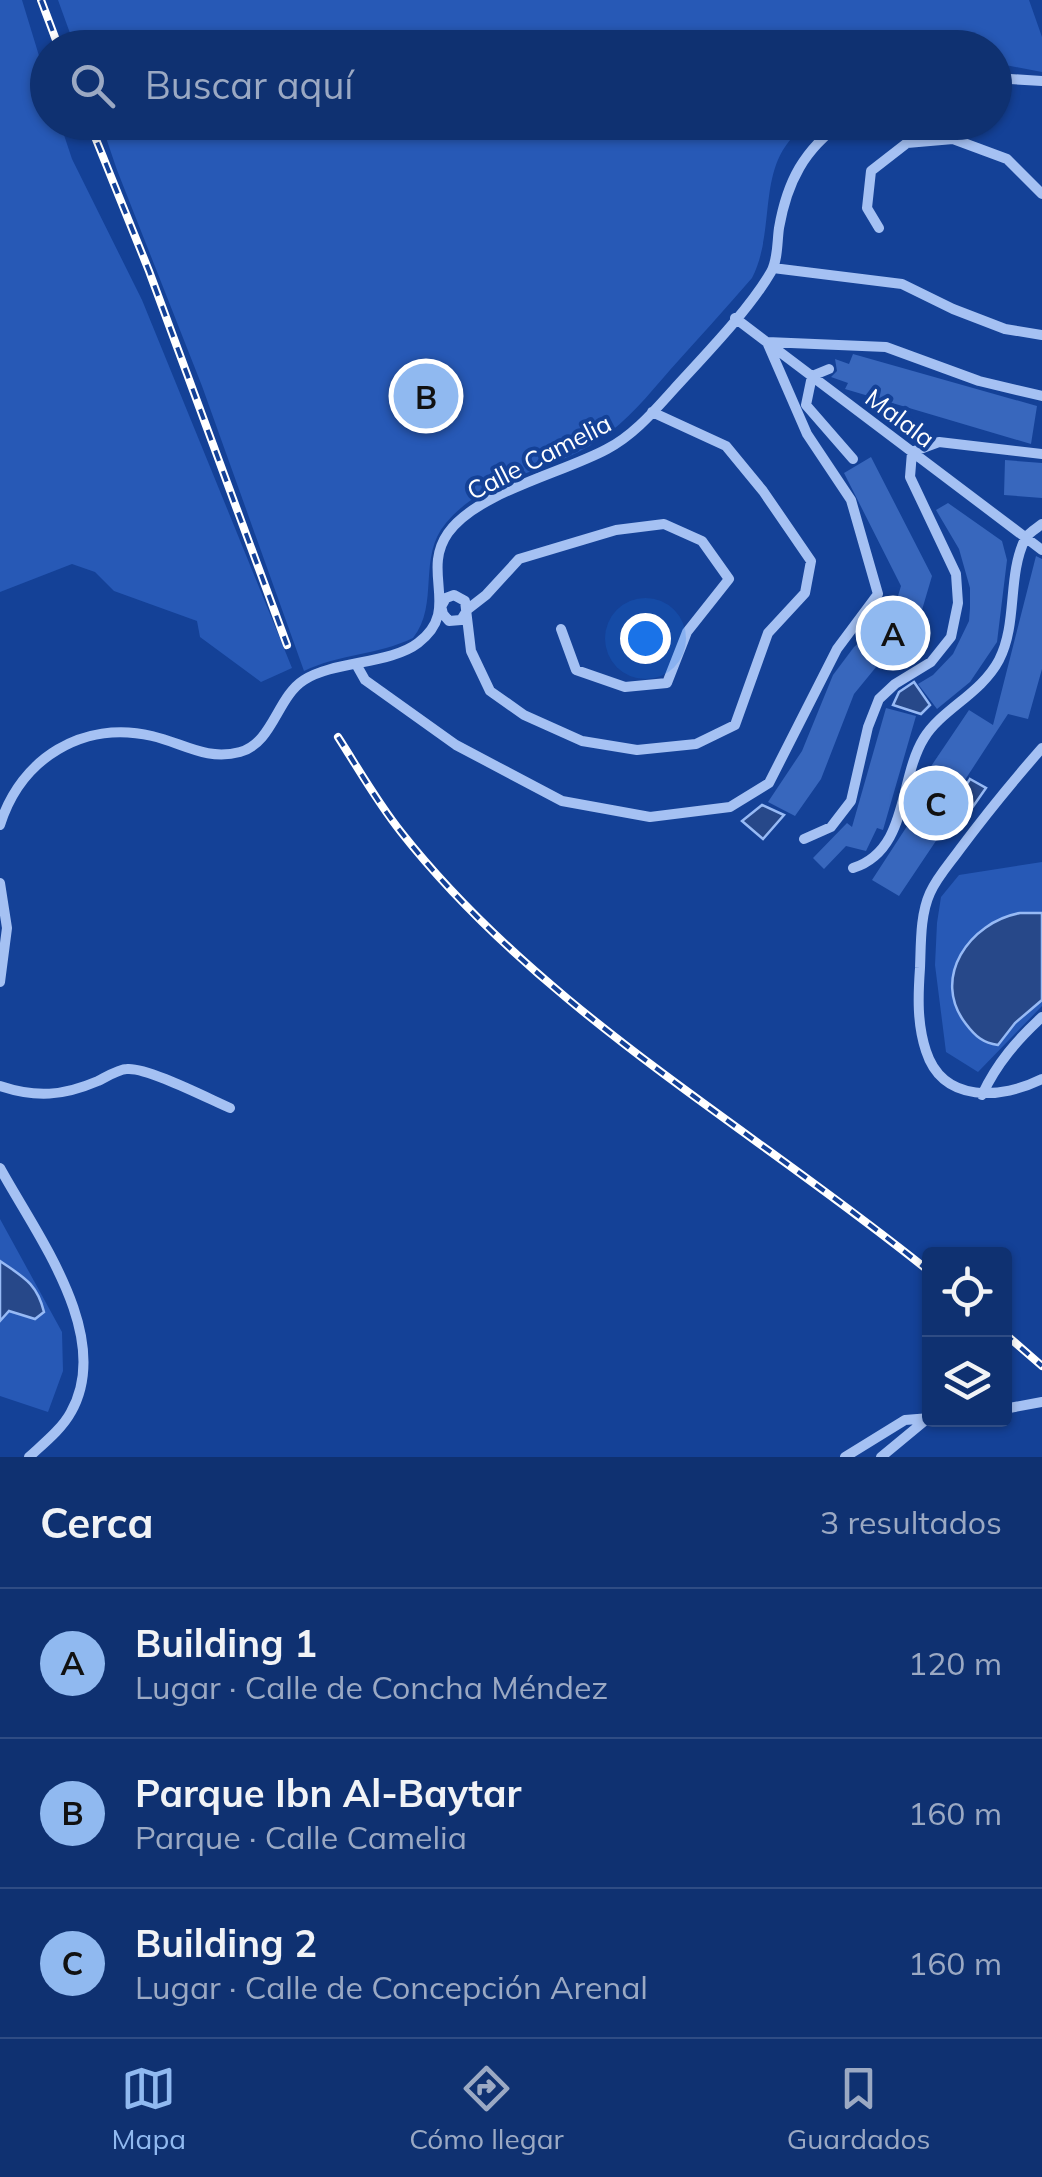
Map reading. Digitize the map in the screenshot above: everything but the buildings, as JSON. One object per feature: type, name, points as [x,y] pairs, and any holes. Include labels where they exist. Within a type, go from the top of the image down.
[{"type":"street","points":[[1012,79],[1042,81]]},
{"type":"street","name":"Calle Camelia","points":[[442,606],[435,566],[450,530],[498,494],[610,448],[638,428],[734,318],[774,268],[786,195],[796,168],[818,140]]},
{"type":"street","points":[[879,228],[867,208],[871,171],[907,142],[938,140]]},
{"type":"street","points":[[956,140],[1007,158],[1042,194]]},
{"type":"street","points":[[774,268],[902,284],[1005,329],[1042,335]]},
{"type":"street","name":"Malala","points":[[734,318],[1042,550]]},
{"type":"street","points":[[356,664],[365,680],[456,744],[562,801],[650,817],[730,806],[769,783],[838,649],[878,594],[851,500],[807,434],[768,342],[886,347],[979,381],[1042,396]]},
{"type":"street","points":[[829,369],[812,376],[806,405],[854,459]]},
{"type":"street","points":[[0,825],[4,798],[42,758],[72,740],[114,731],[154,736],[216,756],[244,751],[264,735],[302,681],[416,645],[432,628],[446,598],[454,595],[466,601],[471,651],[490,691],[524,715],[582,742],[638,750],[696,744],[735,724],[768,634],[805,594],[811,561],[726,446],[652,412]]},
{"type":"street","points":[[804,839],[831,827],[852,801],[878,700],[895,684],[931,662],[951,638],[958,603],[956,574],[910,477],[912,452],[939,442],[1042,454]]},
{"type":"street","points":[[442,606],[442,614],[453,622],[461,620],[519,559],[616,530],[664,524],[702,541],[728,579],[687,632],[667,683],[625,686],[576,670],[561,630]]},
{"type":"street","points":[[853,868],[870,862],[884,845],[904,806],[912,767],[925,736],[976,690],[999,660],[1026,537],[1042,524]]},
{"type":"street","points":[[1042,748],[995,802],[930,894],[924,914],[918,995],[927,1056],[957,1087],[982,1094],[1004,1093],[1042,1079]]},
{"type":"street","points":[[0,883],[6,928],[0,982]]},
{"type":"street","points":[[982,1094],[1017,1040],[1042,1016]]},
{"type":"street","points":[[0,1086],[48,1096],[74,1091],[128,1068],[230,1108]]},
{"type":"street","points":[[0,1168],[73,1302],[82,1333],[85,1368],[72,1411],[28,1457]]},
{"type":"street","points":[[1012,1408],[1042,1402]]},
{"type":"street","points":[[845,1457],[904,1420],[922,1419]]},
{"type":"street","points":[[881,1457],[922,1424]]},
{"type":"shaded area","points":[[0,0],[22,0],[31,30],[30,140],[66,140],[142,300],[292,668],[261,682],[200,637],[197,621],[114,591],[95,572],[72,564],[0,592]]},
{"type":"shaded area","points":[[58,0],[1029,0],[1042,37],[1042,72],[1012,66],[1012,30],[69,30]]},
{"type":"shaded area","points":[[107,140],[791,140],[774,173],[760,258],[752,278],[637,407],[599,440],[480,494],[446,523],[432,551],[425,610],[413,638],[304,671],[202,386]]},
{"type":"shaded area","points":[[914,682],[930,705],[921,714],[893,705],[899,692]]},
{"type":"shaded area","points":[[970,779],[986,788],[965,818],[951,809]]},
{"type":"shaded area","points":[[762,805],[784,815],[763,839],[742,821]]},
{"type":"shaded area","points":[[1042,862],[1042,1006],[978,1072],[946,1052],[935,965],[941,897],[959,875]]},
{"type":"shaded area","points":[[1042,913],[1042,1000],[1015,1023],[998,1045],[984,1041],[966,1024],[952,989],[954,971],[971,940],[1002,918]]},
{"type":"shaded area","points":[[0,1219],[62,1332],[63,1371],[48,1412],[0,1396]]},
{"type":"shaded area","points":[[0,1261],[37,1294],[44,1312],[35,1319],[9,1311],[0,1321]]},
{"type":"railway","points":[[41,0],[52,30]]},
{"type":"railway","points":[[96,140],[149,271],[287,645]]},
{"type":"railway","points":[[338,737],[401,832],[457,896],[518,956],[652,1066],[922,1266]]},
{"type":"railway","points":[[1009,1337],[1042,1366]]},
{"type":"place","name":"Parque Ibn Al-Baytar","points":[[426,396]]},
{"type":"place","name":"Building 1","points":[[893,633]]},
{"type":"place","name":"Building 2","points":[[936,803]]}]
